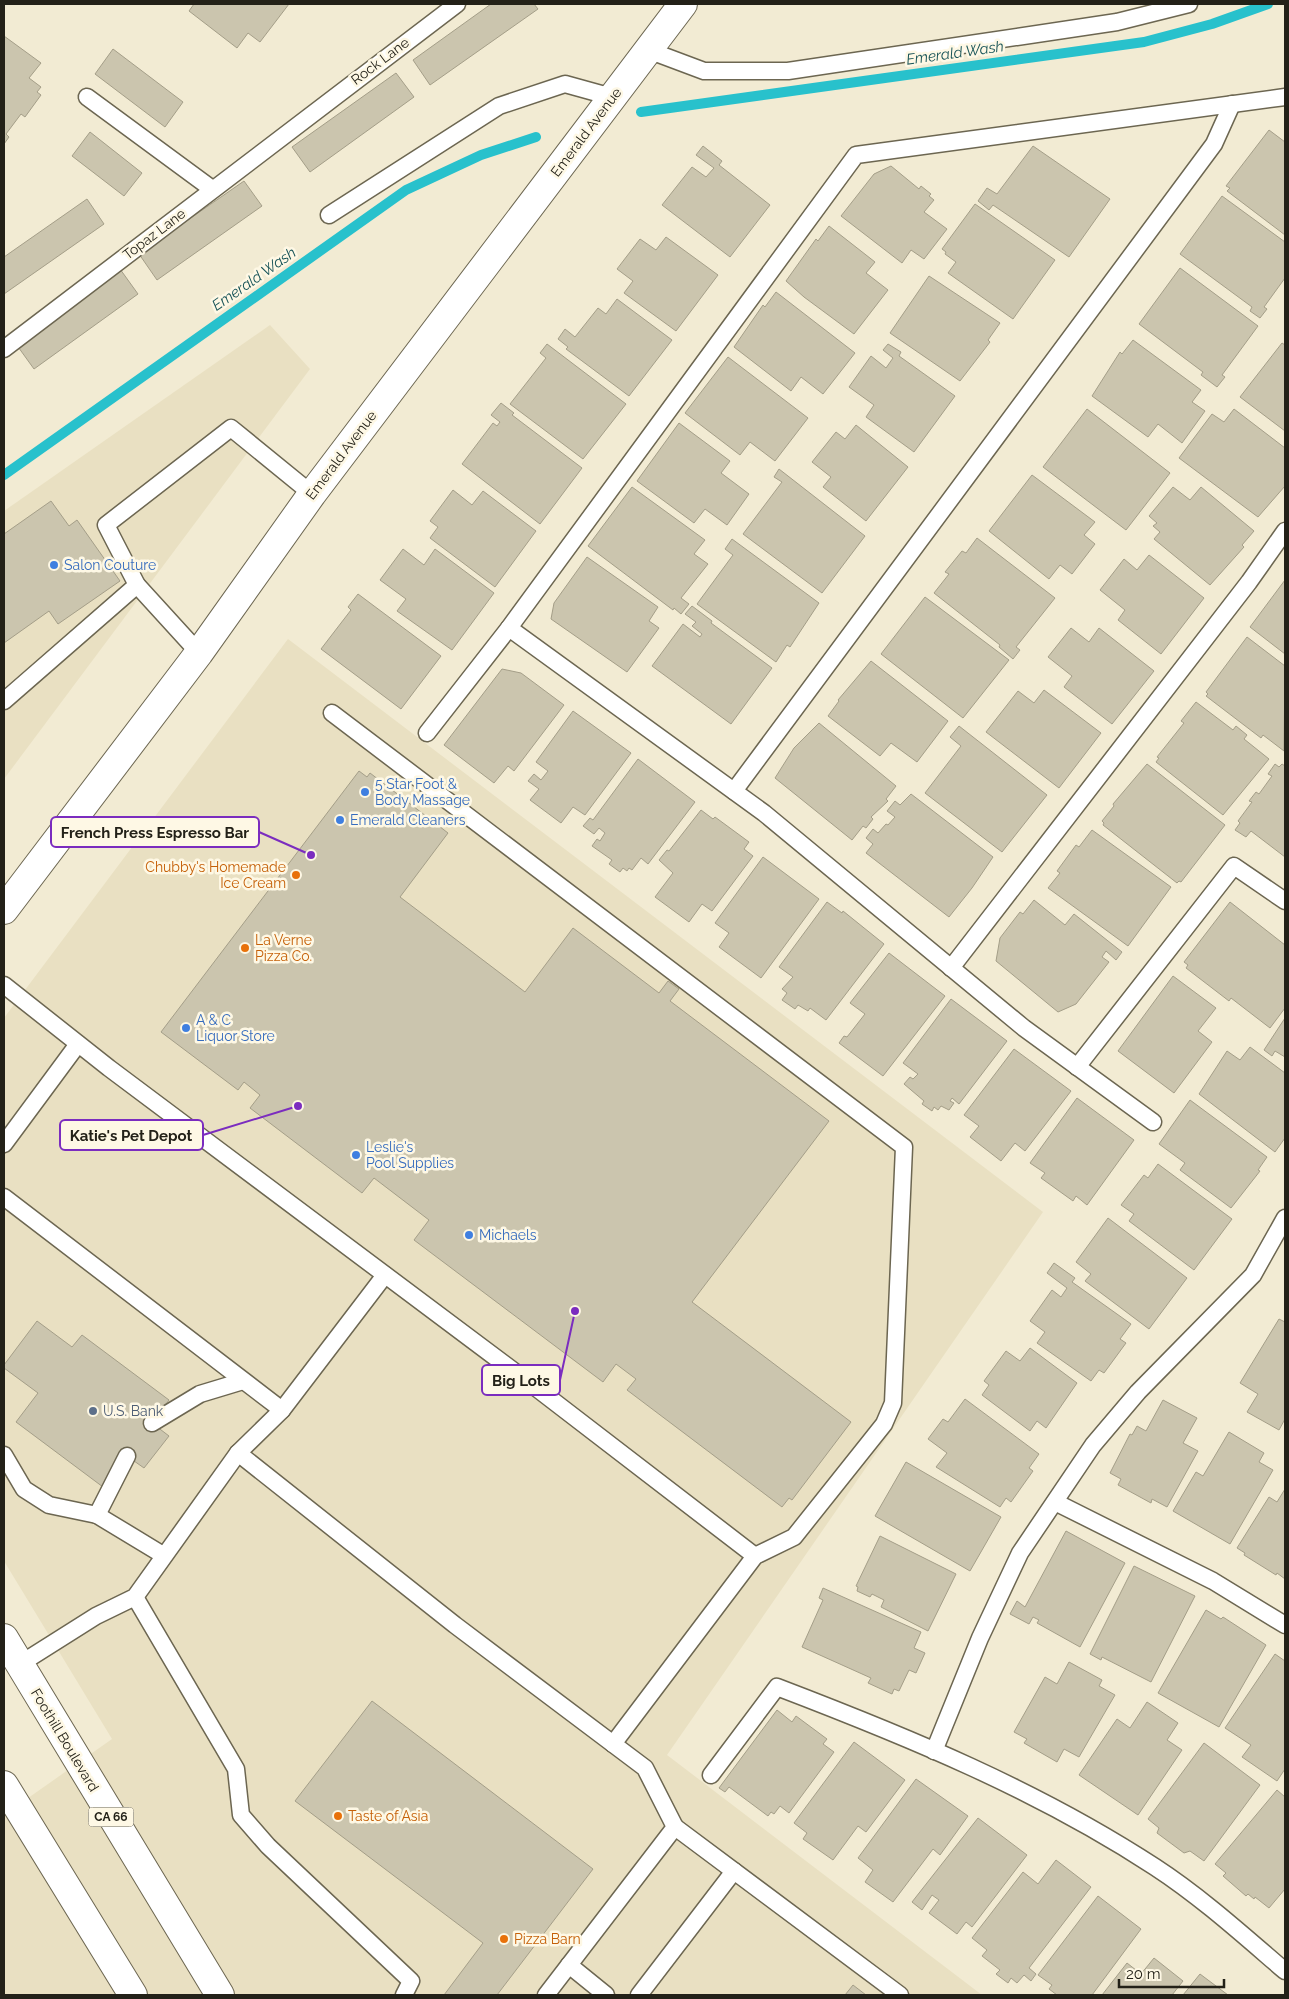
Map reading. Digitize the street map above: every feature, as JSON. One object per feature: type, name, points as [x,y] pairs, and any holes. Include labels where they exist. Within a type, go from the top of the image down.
[{"type":"street","name":"Emerald Avenue","points":[[4,910],[199,653],[312,494],[683,4]]},
{"type":"street","name":"Foothill Boulevard","points":[[4,1638],[220,1995]]},
{"type":"street","points":[[4,1785],[133,1995]]},
{"type":"lane","name":"Rock Lane","points":[[304,119],[457,4]]},
{"type":"lane","points":[[648,50],[704,71],[788,71],[1117,22],[1189,4]]},
{"type":"lane","points":[[330,215],[499,106],[565,84],[612,97]]},
{"type":"lane","points":[[87,97],[212,189]]},
{"type":"lane","points":[[427,733],[509,628],[856,155],[1285,97]]},
{"type":"lane","points":[[734,791],[1214,144],[1232,104]]},
{"type":"lane","name":"Topaz Lane","points":[[4,349],[304,119]]},
{"type":"lane","points":[[199,653],[136,585],[106,525],[231,428],[312,494]]},
{"type":"lane","points":[[951,968],[1249,582],[1285,530]]},
{"type":"lane","points":[[4,701],[136,585]]},
{"type":"lane","points":[[509,628],[764,813],[1024,1028],[1153,1122]]},
{"type":"lane","points":[[332,713],[904,1147],[893,1403],[884,1424],[794,1537],[755,1556],[613,1744]]},
{"type":"lane","points":[[1078,1068],[1234,866],[1285,901]]},
{"type":"lane","points":[[4,984],[78,1044],[755,1556]]},
{"type":"lane","points":[[4,1144],[78,1044]]},
{"type":"lane","points":[[4,1198],[282,1410]]},
{"type":"lane","points":[[934,1751],[1020,1552],[1093,1445],[1138,1392],[1253,1275],[1285,1218]]},
{"type":"lane","points":[[20,1664],[96,1616],[136,1597],[163,1555],[238,1453],[282,1410],[385,1275]]},
{"type":"lane","points":[[152,1423],[200,1394],[243,1381]]},
{"type":"lane","points":[[238,1453],[409,1590],[645,1768],[676,1827],[900,1995]]},
{"type":"lane","points":[[4,1455],[24,1489],[49,1505],[97,1515],[163,1555]]},
{"type":"lane","points":[[97,1515],[127,1456]]},
{"type":"lane","points":[[1055,1502],[1213,1580],[1285,1625]]},
{"type":"lane","points":[[136,1597],[236,1769],[240,1814],[268,1846],[411,1981],[404,1995]]},
{"type":"lane","points":[[711,1775],[777,1687],[934,1751],[1018,1788],[1085,1824],[1157,1868],[1233,1926],[1285,1971]]},
{"type":"lane","points":[[546,1995],[676,1827]]},
{"type":"lane","points":[[639,1995],[734,1871]]},
{"type":"lane","points":[[569,1965],[606,1995]]},
{"type":"shaded area","points":[[270,325],[310,369],[4,779],[4,511]]},
{"type":"shaded area","points":[[288,639],[1043,1212],[667,1755],[982,1995],[4,1995],[4,1815],[112,1739],[4,1561],[4,1018]]},
{"type":"building","points":[[194,4],[289,4],[260,42],[248,33],[237,48],[189,11]]},
{"type":"building","points":[[491,4],[534,4],[538,9],[430,85],[413,60]]},
{"type":"building","points":[[4,36],[41,63],[29,78],[41,87],[37,92],[41,95],[25,117],[21,114],[6,134],[9,137],[4,144]]},
{"type":"building","points":[[113,49],[183,102],[165,127],[95,74]]},
{"type":"building","points":[[396,73],[414,97],[310,172],[292,147]]},
{"type":"building","points":[[1269,130],[1285,142],[1285,235],[1227,191],[1230,188],[1226,186]]},
{"type":"building","points":[[90,132],[142,173],[124,196],[72,156]]},
{"type":"building","points":[[703,146],[722,161],[719,165],[770,205],[730,257],[662,205],[692,167],[706,177],[714,168],[696,155]]},
{"type":"building","points":[[1033,146],[1110,199],[1069,257],[993,205],[989,210],[978,201],[987,188],[997,194]]},
{"type":"building","points":[[891,166],[919,189],[921,186],[931,194],[929,196],[934,200],[924,212],[947,229],[924,259],[911,250],[902,263],[841,216],[874,174]]},
{"type":"building","points":[[244,181],[262,206],[157,280],[139,254]]},
{"type":"building","points":[[1222,196],[1285,242],[1285,278],[1264,307],[1267,309],[1260,318],[1250,311],[1252,307],[1180,254]]},
{"type":"building","points":[[87,199],[104,224],[4,294],[4,257]]},
{"type":"building","points":[[975,204],[1055,260],[1013,319],[948,273],[956,262],[945,254],[946,252],[942,249]]},
{"type":"building","points":[[829,226],[875,262],[866,273],[888,290],[854,334],[804,297],[786,281],[816,239],[818,241]]},
{"type":"building","points":[[666,237],[718,275],[676,331],[624,293],[633,281],[617,269],[640,239],[656,250]]},
{"type":"building","points":[[1180,268],[1258,326],[1222,375],[1225,377],[1217,387],[1201,375],[1203,372],[1139,324]]},
{"type":"building","points":[[120,269],[138,294],[34,369],[16,344]]},
{"type":"building","points":[[929,276],[1000,323],[988,340],[990,342],[960,381],[890,333]]},
{"type":"building","points":[[776,292],[855,353],[823,394],[801,377],[791,391],[734,347],[763,305],[765,307]]},
{"type":"building","points":[[617,299],[672,340],[629,396],[566,349],[568,347],[558,339],[565,329],[575,337],[598,308],[606,314]]},
{"type":"building","points":[[1133,340],[1201,390],[1192,402],[1205,411],[1182,443],[1158,424],[1148,437],[1092,396],[1120,352],[1122,354]]},
{"type":"building","points":[[1282,343],[1285,345],[1285,431],[1240,397]]},
{"type":"building","points":[[547,344],[626,404],[583,459],[510,404],[546,358],[540,353]]},
{"type":"building","points":[[888,344],[901,352],[899,356],[955,396],[914,452],[866,417],[874,405],[849,387],[871,356],[886,368],[893,358],[883,350]]},
{"type":"building","points":[[728,357],[808,418],[775,461],[750,442],[740,455],[685,413]]},
{"type":"building","points":[[501,403],[514,413],[512,415],[582,468],[540,524],[462,464],[493,423],[497,426],[500,422],[491,415]]},
{"type":"building","points":[[1087,409],[1170,473],[1126,530],[1043,467]]},
{"type":"building","points":[[1234,409],[1285,448],[1285,486],[1258,517],[1179,458],[1212,414],[1224,422]]},
{"type":"building","points":[[679,423],[730,461],[721,473],[749,494],[727,525],[705,509],[694,523],[637,481]]},
{"type":"building","points":[[856,425],[908,467],[866,521],[823,487],[831,477],[812,462],[836,432],[845,439]]},
{"type":"building","points":[[779,469],[865,536],[822,593],[743,534],[782,482],[774,477]]},
{"type":"building","points":[[1032,475],[1095,522],[1084,535],[1095,544],[1072,574],[1060,565],[1049,579],[989,531]]},
{"type":"building","points":[[632,487],[705,540],[694,554],[708,564],[681,598],[689,604],[681,614],[588,546]]},
{"type":"building","points":[[1173,487],[1190,500],[1201,487],[1254,531],[1242,545],[1244,547],[1210,585],[1154,539],[1160,532],[1153,526],[1157,523],[1149,516]]},
{"type":"building","points":[[453,490],[472,505],[483,491],[536,531],[495,587],[430,538],[438,527],[430,521]]},
{"type":"building","points":[[51,501],[69,526],[77,520],[120,581],[58,624],[49,611],[4,643],[4,534]]},
{"type":"building","points":[[977,538],[1055,598],[1016,647],[1020,650],[1013,659],[999,647],[1000,645],[934,593],[949,574],[945,572],[962,551],[966,553]]},
{"type":"building","points":[[732,539],[819,603],[790,647],[787,645],[776,662],[697,604],[733,555],[725,549]]},
{"type":"building","points":[[403,549],[424,565],[435,549],[494,593],[452,650],[397,611],[406,599],[380,580]]},
{"type":"building","points":[[1149,555],[1204,598],[1161,654],[1118,620],[1125,610],[1100,590],[1124,559],[1137,570]]},
{"type":"building","points":[[587,557],[658,607],[649,621],[659,628],[627,672],[551,619],[554,603]]},
{"type":"building","points":[[1285,580],[1285,654],[1250,627]]},
{"type":"building","points":[[358,594],[441,656],[401,709],[321,649],[351,610],[348,607]]},
{"type":"building","points":[[925,597],[1009,660],[963,718],[881,654]]},
{"type":"building","points":[[692,606],[712,621],[711,623],[772,668],[731,724],[652,666],[683,624],[700,637],[702,634],[692,626],[696,622],[685,614]]},
{"type":"building","points":[[1071,628],[1089,642],[1099,628],[1154,671],[1112,724],[1064,687],[1072,676],[1048,657]]},
{"type":"building","points":[[1247,637],[1285,666],[1284,751],[1263,735],[1261,738],[1206,696],[1208,694],[1206,692]]},
{"type":"building","points":[[871,661],[948,721],[917,762],[891,743],[880,756],[828,716],[838,700]]},
{"type":"building","points":[[502,669],[521,673],[564,705],[514,771],[508,766],[494,783],[444,745]]},
{"type":"building","points":[[1044,690],[1101,733],[1059,788],[986,732],[1018,691],[1034,703]]},
{"type":"building","points":[[1196,702],[1233,730],[1236,726],[1247,735],[1244,739],[1269,759],[1223,815],[1156,762],[1159,758],[1157,757],[1184,723],[1181,721]]},
{"type":"building","points":[[573,711],[631,753],[585,815],[573,807],[561,823],[530,800],[539,789],[528,781],[534,774],[541,780],[548,771],[536,762]]},
{"type":"building","points":[[819,723],[896,786],[886,799],[888,801],[871,817],[873,819],[866,828],[863,826],[852,840],[775,778],[794,748]]},
{"type":"building","points":[[959,726],[1047,795],[1002,852],[925,793],[961,746],[950,737]]},
{"type":"building","points":[[638,759],[695,802],[648,864],[641,858],[632,870],[629,868],[627,871],[623,868],[620,872],[609,864],[612,860],[592,846],[597,839],[600,841],[605,833],[599,828],[594,834],[583,826],[590,818],[593,820]]},
{"type":"building","points":[[1147,764],[1225,825],[1181,882],[1177,883],[1103,825],[1102,821],[1114,806],[1113,804]]},
{"type":"building","points":[[1275,764],[1279,767],[1282,764],[1285,766],[1285,857],[1251,831],[1246,837],[1235,830],[1240,823],[1238,821],[1252,802],[1249,801],[1256,792],[1259,794],[1272,776],[1268,774]]},
{"type":"building","points":[[359,771],[367,777],[370,773],[448,833],[400,897],[525,992],[573,928],[659,993],[668,981],[679,989],[670,1001],[829,1121],[692,1302],[851,1422],[792,1500],[789,1498],[782,1507],[627,1390],[636,1379],[616,1364],[603,1382],[414,1240],[429,1220],[374,1178],[362,1193],[250,1108],[260,1095],[244,1082],[238,1090],[161,1032]]},
{"type":"building","points":[[911,794],[993,857],[949,917],[866,853],[873,844],[866,838],[873,829],[878,833],[895,817],[887,811],[895,801],[900,805]]},
{"type":"building","points":[[701,810],[713,819],[715,817],[749,842],[744,849],[753,856],[712,911],[702,904],[689,922],[655,897],[673,873],[659,860],[667,850],[669,851]]},
{"type":"building","points":[[1092,830],[1171,887],[1128,946],[1048,888],[1060,873],[1057,871],[1076,845],[1079,847]]},
{"type":"building","points":[[763,857],[819,899],[761,978],[719,947],[729,933],[715,923]]},
{"type":"building","points":[[1034,900],[1065,925],[1074,914],[1122,952],[1116,960],[1106,951],[1102,957],[1109,962],[1076,1004],[1058,1012],[996,961],[1000,938],[1020,912],[1023,914]]},
{"type":"building","points":[[827,902],[842,913],[843,911],[884,944],[826,1020],[810,1008],[808,1011],[798,1005],[795,1009],[782,1000],[787,993],[782,989],[793,977],[779,967]]},
{"type":"building","points":[[1230,902],[1285,945],[1285,1008],[1270,1028],[1231,998],[1229,1001],[1186,968],[1188,965],[1184,962]]},
{"type":"building","points":[[889,953],[945,996],[883,1076],[839,1043],[844,1036],[847,1037],[865,1014],[850,1003]]},
{"type":"building","points":[[1173,976],[1216,1008],[1198,1031],[1212,1042],[1174,1093],[1118,1051]]},
{"type":"building","points":[[951,999],[1007,1041],[959,1104],[952,1098],[950,1101],[954,1103],[949,1110],[941,1106],[938,1110],[934,1107],[932,1111],[922,1104],[924,1101],[904,1084],[910,1077],[913,1079],[918,1074],[903,1063]]},
{"type":"building","points":[[1285,1018],[1285,1057],[1275,1051],[1272,1056],[1264,1050]]},
{"type":"building","points":[[1250,1047],[1285,1073],[1285,1138],[1275,1152],[1199,1094],[1227,1051],[1240,1060]]},
{"type":"building","points":[[1014,1049],[1071,1091],[1025,1151],[1015,1143],[1001,1161],[970,1137],[979,1126],[964,1115]]},
{"type":"building","points":[[1077,1098],[1134,1140],[1087,1205],[1076,1196],[1073,1201],[1041,1178],[1045,1173],[1030,1163]]},
{"type":"building","points":[[1190,1100],[1267,1157],[1258,1170],[1260,1171],[1231,1208],[1180,1170],[1185,1163],[1159,1144]]},
{"type":"building","points":[[1158,1164],[1232,1219],[1194,1270],[1129,1221],[1134,1214],[1121,1205],[1144,1175],[1148,1178]]},
{"type":"building","points":[[1108,1218],[1187,1278],[1149,1329],[1085,1281],[1091,1274],[1076,1262]]},
{"type":"building","points":[[1054,1263],[1075,1278],[1072,1282],[1131,1324],[1120,1339],[1126,1343],[1104,1373],[1099,1370],[1091,1381],[1037,1343],[1045,1332],[1030,1321],[1052,1290],[1061,1297],[1067,1288],[1047,1273]]},
{"type":"building","points":[[1279,1319],[1285,1322],[1285,1419],[1279,1430],[1247,1412],[1258,1394],[1240,1383]]},
{"type":"building","name":"U.S. Bank","points":[[37,1321],[72,1347],[82,1335],[169,1400],[152,1423],[169,1436],[144,1468],[127,1456],[103,1487],[16,1422],[38,1393],[4,1368],[4,1365]]},
{"type":"building","points":[[1030,1348],[1077,1383],[1046,1428],[1037,1421],[1030,1431],[982,1395],[989,1385],[984,1381],[1006,1351],[1020,1361]]},
{"type":"building","points":[[965,1399],[1039,1454],[1029,1468],[1033,1471],[1011,1502],[1006,1498],[1000,1507],[936,1467],[947,1453],[928,1439],[943,1419],[948,1422]]},
{"type":"building","points":[[1163,1400],[1197,1418],[1183,1443],[1198,1451],[1167,1507],[1152,1499],[1151,1503],[1118,1485],[1121,1479],[1110,1473],[1130,1434],[1132,1435],[1137,1426],[1146,1431]]},
{"type":"building","points":[[1229,1432],[1264,1453],[1259,1462],[1273,1470],[1230,1544],[1173,1511],[1196,1472],[1203,1476]]},
{"type":"building","points":[[906,1462],[1001,1517],[970,1571],[875,1516]]},
{"type":"building","points":[[1285,1489],[1285,1579],[1244,1555],[1245,1553],[1237,1548],[1269,1497],[1277,1502]]},
{"type":"building","points":[[1066,1531],[1125,1563],[1080,1647],[1037,1623],[1039,1620],[1033,1617],[1029,1624],[1010,1614],[1017,1601],[1025,1607]]},
{"type":"building","points":[[880,1536],[956,1574],[928,1631],[881,1607],[884,1600],[872,1594],[870,1597],[857,1591],[858,1587],[856,1586]]},
{"type":"building","points":[[1134,1566],[1195,1596],[1151,1682],[1102,1657],[1101,1660],[1090,1654]]},
{"type":"building","points":[[823,1588],[921,1632],[914,1648],[925,1653],[916,1673],[909,1670],[899,1691],[894,1689],[892,1694],[868,1683],[871,1678],[802,1647],[823,1600],[819,1598]]},
{"type":"building","points":[[1206,1610],[1221,1619],[1223,1617],[1266,1645],[1219,1727],[1158,1693]]},
{"type":"building","points":[[1275,1654],[1285,1661],[1285,1769],[1277,1781],[1242,1757],[1251,1745],[1225,1728]]},
{"type":"building","points":[[1069,1662],[1102,1680],[1099,1686],[1115,1695],[1079,1757],[1064,1749],[1057,1762],[1024,1743],[1027,1739],[1014,1732],[1045,1677],[1057,1684]]},
{"type":"building","points":[[372,1701],[593,1869],[497,1995],[444,1995],[483,1943],[295,1801]]},
{"type":"building","points":[[1147,1702],[1178,1723],[1167,1740],[1182,1750],[1138,1815],[1079,1775],[1117,1719],[1130,1728]]},
{"type":"building","points":[[777,1710],[792,1722],[796,1716],[827,1739],[823,1744],[834,1752],[789,1813],[780,1806],[774,1814],[771,1812],[768,1816],[729,1787],[725,1792],[719,1788]]},
{"type":"building","points":[[854,1742],[905,1780],[866,1832],[858,1826],[833,1860],[803,1839],[807,1833],[794,1823]]},
{"type":"building","points":[[1204,1743],[1260,1785],[1204,1861],[1190,1851],[1184,1853],[1157,1833],[1159,1828],[1148,1819]]},
{"type":"building","points":[[916,1779],[968,1816],[940,1855],[933,1849],[893,1902],[865,1882],[873,1870],[858,1858]]},
{"type":"building","points":[[1277,1790],[1285,1797],[1285,1889],[1269,1908],[1255,1897],[1254,1899],[1248,1894],[1246,1896],[1223,1876],[1226,1873],[1215,1864]]},
{"type":"building","points":[[978,1818],[1027,1855],[972,1927],[966,1922],[957,1934],[929,1913],[939,1900],[932,1895],[922,1910],[912,1902]]},
{"type":"building","points":[[1056,1860],[1091,1887],[1029,1968],[1036,1974],[1031,1981],[1024,1975],[1017,1983],[1011,1978],[1008,1983],[996,1974],[1000,1970],[982,1956],[987,1950],[972,1938],[1023,1872],[1038,1884]]},
{"type":"building","points":[[1098,1896],[1141,1929],[1092,1995],[1057,1995],[1049,1989],[1052,1985],[1038,1975]]},
{"type":"building","points":[[1154,1958],[1183,1981],[1172,1995],[1102,1995],[1127,1963],[1141,1974]]},
{"type":"building","points":[[1200,1974],[1228,1995],[1183,1995]]},
{"type":"building","points":[[853,1985],[866,1995],[845,1995]]},
{"type":"waterway","name":"Emerald Wash","points":[[641,112],[1144,42],[1212,24],[1268,4]]},
{"type":"waterway","name":"Emerald Wash","points":[[4,475],[406,190],[481,155],[536,137]]},
{"type":"place","name":"Salon Couture","points":[[54,565]]},
{"type":"place","name":"5 Star Foot & Body Massage","points":[[365,792]]},
{"type":"place","name":"Emerald Cleaners","points":[[340,820]]},
{"type":"place","name":"French Press Espresso Bar","points":[[311,855]]},
{"type":"place","name":"Chubby's Homemade Ice Cream","points":[[296,875]]},
{"type":"place","name":"La Verne Pizza Co.","points":[[245,948]]},
{"type":"place","name":"A & C Liquor Store","points":[[186,1028]]},
{"type":"place","name":"Katie's Pet Depot","points":[[298,1106]]},
{"type":"place","name":"Leslie's Pool Supplies","points":[[356,1155]]},
{"type":"place","name":"Michaels","points":[[469,1235]]},
{"type":"place","name":"Big Lots","points":[[575,1311]]},
{"type":"place","name":"U.S. Bank","points":[[93,1411]]},
{"type":"place","name":"Taste of Asia","points":[[338,1816]]},
{"type":"place","name":"Pizza Barn","points":[[504,1939]]}]
